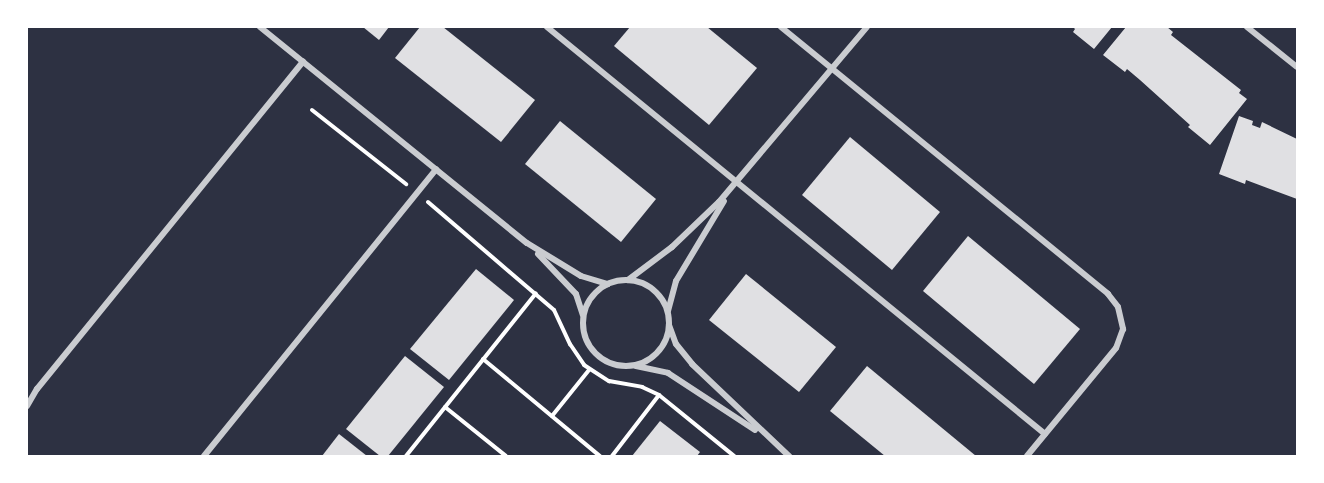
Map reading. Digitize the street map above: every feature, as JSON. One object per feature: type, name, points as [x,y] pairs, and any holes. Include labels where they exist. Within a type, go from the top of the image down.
[{"type":"street","points":[[260,27],[527,243],[572,289],[584,316]]},
{"type":"street","points":[[547,27],[1045,434]]},
{"type":"street","points":[[781,27],[1108,294],[1118,307],[1123,329],[1116,348],[1027,456]]},
{"type":"street","points":[[789,456],[768,439],[668,373],[612,364],[593,351],[584,332],[584,316],[592,296],[608,284],[628,280],[672,247],[719,202],[867,27]]},
{"type":"street","points":[[1246,27],[1297,68]]},
{"type":"street","points":[[27,406],[37,389],[303,62]]},
{"type":"street","points":[[204,456],[436,169]]},
{"type":"street","points":[[667,312],[676,281],[735,182]]},
{"type":"street","points":[[527,243],[581,276],[608,284]]},
{"type":"street","points":[[628,280],[653,290],[663,301],[676,344],[692,364],[768,439]]},
{"type":"street","points":[[630,366],[643,362],[659,350],[669,325]]},
{"type":"path","points":[[406,456],[536,293],[554,310],[578,358],[589,370],[609,381],[642,387],[659,395],[734,456]]},
{"type":"path","points":[[483,359],[600,456]]},
{"type":"path","points":[[552,416],[589,370]]},
{"type":"path","points":[[612,456],[659,395]]},
{"type":"path","points":[[445,407],[506,456]]},
{"type":"building","points":[[363,27],[389,27],[379,40]]},
{"type":"building","points":[[420,27],[443,27],[535,100],[501,142],[395,58]]},
{"type":"building","points":[[630,27],[707,27],[757,68],[709,125],[614,46]]},
{"type":"building","points":[[1073,27],[1112,27],[1094,49],[1073,32],[1075,29]]},
{"type":"building","points":[[1126,27],[1167,27],[1173,32],[1171,35],[1241,90],[1239,93],[1247,99],[1210,145],[1127,69],[1125,72],[1103,55]]},
{"type":"building","points":[[1239,116],[1253,121],[1252,125],[1260,128],[1262,122],[1297,139],[1297,199],[1246,180],[1245,184],[1219,174]]},
{"type":"building","points":[[560,121],[656,199],[621,242],[525,164]]},
{"type":"building","points":[[850,137],[940,212],[892,270],[802,195]]},
{"type":"building","points":[[968,236],[1080,329],[1034,384],[923,291]]},
{"type":"building","points":[[476,269],[514,300],[449,380],[410,349]]},
{"type":"building","points":[[746,274],[836,347],[799,392],[709,320]]},
{"type":"building","points":[[405,356],[444,387],[388,456],[380,456],[346,429]]},
{"type":"building","points":[[867,366],[976,456],[885,456],[830,411]]},
{"type":"building","points":[[660,421],[700,452],[697,456],[632,456]]},
{"type":"building","points":[[339,434],[367,456],[322,456]]}]
